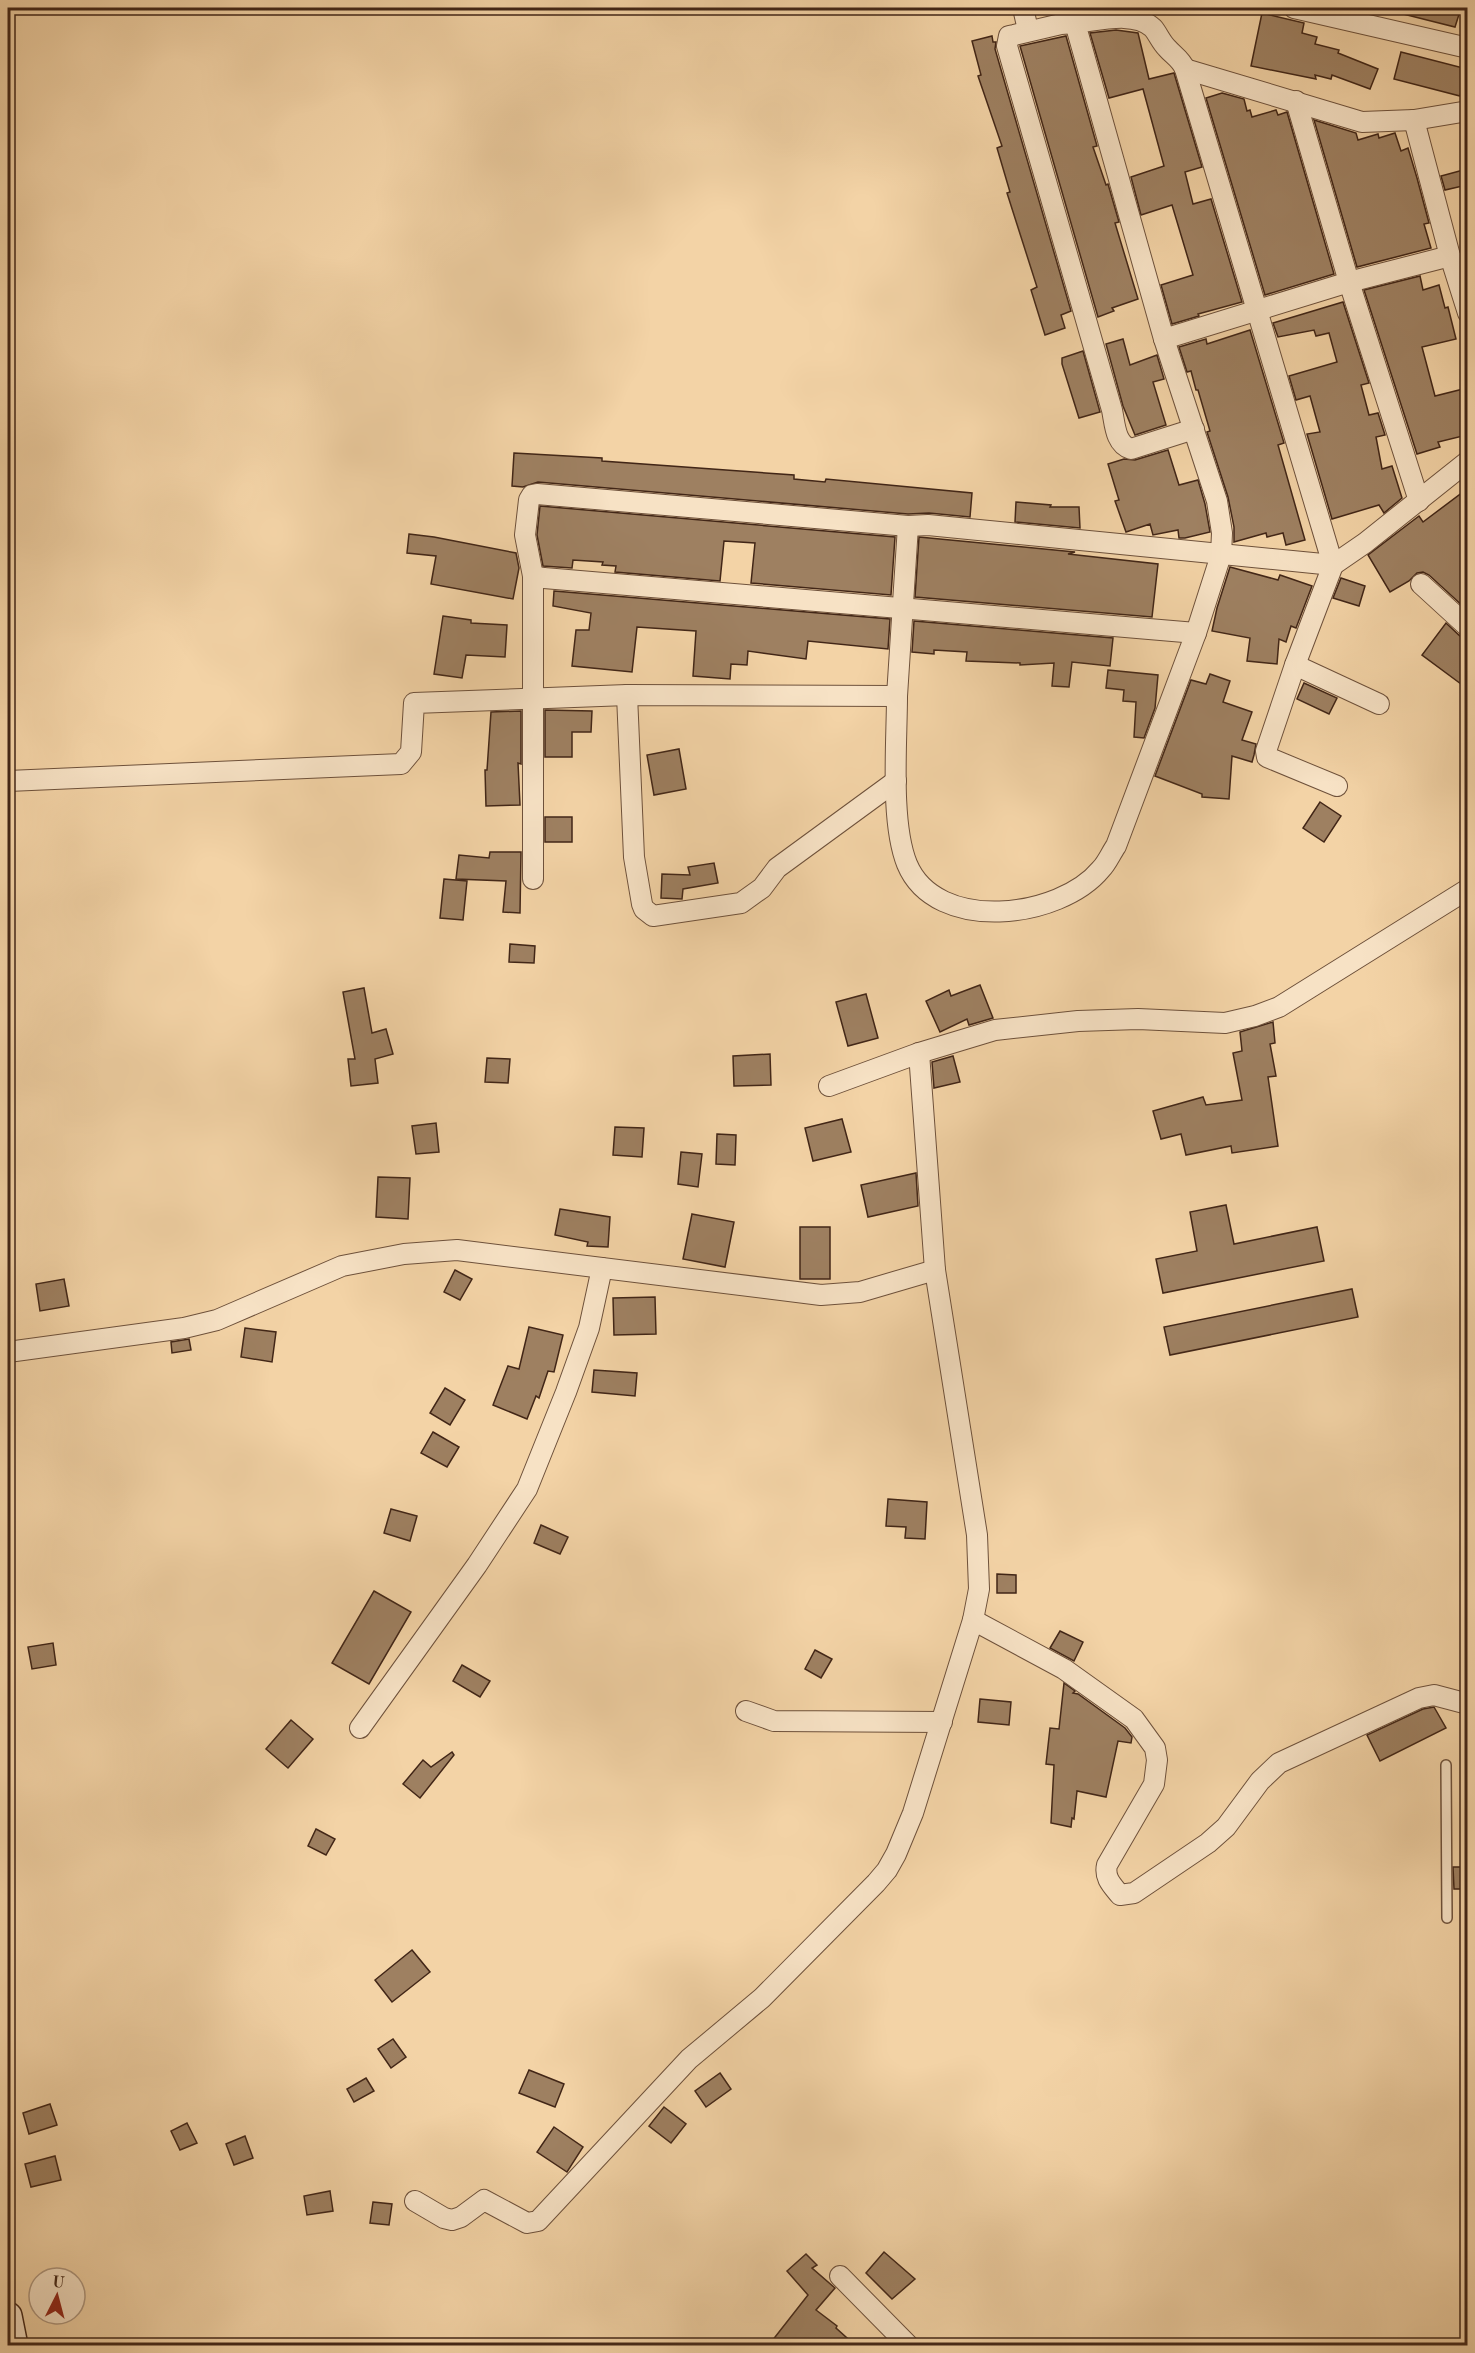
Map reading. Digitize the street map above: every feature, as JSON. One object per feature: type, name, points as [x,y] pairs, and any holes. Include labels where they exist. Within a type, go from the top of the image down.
[{"type":"main road","points":[[8,2316],[14,2346]]},
{"type":"street","points":[[1023,8],[1028,30]]},
{"type":"street","points":[[1294,8],[1467,48]]},
{"type":"street","points":[[1194,429],[1131,449],[1120,441],[1007,46],[1009,36],[1028,30],[1128,18],[1142,21],[1152,28],[1167,49],[1181,60],[1333,565]]},
{"type":"street","points":[[908,526],[897,696],[896,781],[900,838],[906,862],[924,890],[951,906],[991,912],[1027,908],[1060,897],[1081,886],[1101,870],[1116,846],[1196,633],[1221,555],[1221,516],[1164,339],[1075,23]]},
{"type":"street","points":[[1185,69],[1362,122],[1414,120],[1467,111]]},
{"type":"street","points":[[1296,101],[1349,282],[1419,501]]},
{"type":"street","points":[[1414,120],[1449,256],[1467,313]]},
{"type":"street","points":[[1164,339],[1349,282],[1449,256]]},
{"type":"street","points":[[1337,786],[1267,757],[1266,751],[1295,665],[1333,565],[1365,543],[1467,461]]},
{"type":"street","points":[[533,879],[533,576],[525,535],[529,500],[532,495],[908,526],[928,525],[1333,565]]},
{"type":"street","points":[[533,576],[570,582],[1196,633]]},
{"type":"street","points":[[1421,584],[1466,623]]},
{"type":"street","points":[[1295,665],[1379,704]]},
{"type":"street","points":[[8,781],[401,764],[411,752],[414,703],[627,695],[897,696]]},
{"type":"street","points":[[627,695],[634,856],[642,904],[644,909],[653,916],[741,903],[762,888],[777,868],[896,781]]},
{"type":"street","points":[[829,1086],[919,1053],[995,1030],[1078,1021],[1138,1019],[1225,1023],[1255,1016],[1279,1007],[1467,889]]},
{"type":"street","points":[[415,2202],[448,2220],[456,2220],[484,2200],[527,2223],[538,2220],[689,2059],[762,1998],[876,1883],[896,1854],[913,1814],[942,1722],[973,1620],[979,1589],[977,1535],[935,1270],[919,1053]]},
{"type":"street","points":[[8,1352],[195,1326],[218,1320],[342,1266],[404,1254],[457,1250],[820,1295],[860,1292],[935,1270]]},
{"type":"street","points":[[360,1728],[477,1565],[527,1489],[589,1328],[602,1268]]},
{"type":"street","points":[[973,1620],[1064,1669],[1134,1719],[1155,1748],[1157,1760],[1154,1784],[1107,1864],[1108,1879],[1120,1894],[1134,1893],[1208,1843],[1226,1827],[1260,1781],[1279,1763],[1419,1698],[1434,1695],[1467,1704]]},
{"type":"street","points":[[746,1711],[774,1720],[942,1722]]},
{"type":"street","points":[[840,2276],[909,2346]]},
{"type":"lane","points":[[1446,1765],[1447,1918]]},
{"type":"building","points":[[1400,8],[1461,8],[1455,27],[1399,13]]},
{"type":"building","points":[[1262,13],[1304,23],[1302,33],[1317,37],[1315,44],[1339,50],[1338,53],[1378,69],[1370,89],[1332,75],[1331,79],[1315,75],[1316,79],[1251,66]]},
{"type":"building","points":[[1116,30],[1138,33],[1149,79],[1174,73],[1202,167],[1185,172],[1193,204],[1211,199],[1242,302],[1172,324],[1161,285],[1193,275],[1172,205],[1141,215],[1131,177],[1164,166],[1143,89],[1109,98],[1090,33]]},
{"type":"building","points":[[992,36],[993,42],[996,42],[995,49],[1071,311],[1061,315],[1065,328],[1045,335],[1031,290],[1037,287],[1007,193],[1010,192],[997,148],[1002,146],[978,76],[981,75],[972,41]]},
{"type":"building","points":[[1066,36],[1097,146],[1093,147],[1106,185],[1108,184],[1119,222],[1115,223],[1138,299],[1112,308],[1114,311],[1098,317],[1020,46]]},
{"type":"building","points":[[1401,52],[1467,69],[1460,96],[1394,79]]},
{"type":"building","points":[[1222,93],[1244,99],[1247,111],[1250,110],[1252,117],[1276,110],[1278,115],[1287,112],[1334,274],[1265,295],[1206,98]]},
{"type":"building","points":[[1314,120],[1356,133],[1358,140],[1378,134],[1379,138],[1395,133],[1401,151],[1408,148],[1429,223],[1424,224],[1431,248],[1357,267]]},
{"type":"building","points":[[1467,169],[1467,185],[1445,190],[1441,176]]},
{"type":"building","points":[[1420,276],[1423,290],[1439,285],[1445,308],[1448,307],[1456,339],[1422,347],[1435,396],[1467,388],[1467,435],[1438,442],[1440,447],[1417,454],[1364,290]]},
{"type":"building","points":[[1343,302],[1369,383],[1361,385],[1369,415],[1378,413],[1385,435],[1376,437],[1382,469],[1392,466],[1402,498],[1384,513],[1379,505],[1332,519],[1307,434],[1320,432],[1310,396],[1296,400],[1289,376],[1337,362],[1329,333],[1316,336],[1314,330],[1278,337],[1273,323]]},
{"type":"building","points":[[1250,330],[1284,443],[1278,445],[1305,540],[1286,545],[1283,533],[1267,537],[1266,533],[1234,542],[1234,527],[1228,497],[1207,432],[1210,431],[1191,371],[1187,372],[1179,347],[1206,339],[1207,344]]},
{"type":"building","points":[[1123,339],[1130,365],[1157,355],[1164,379],[1153,382],[1166,425],[1135,435],[1123,406],[1106,344]]},
{"type":"building","points":[[1083,351],[1100,412],[1079,418],[1062,358]]},
{"type":"building","points":[[1168,450],[1179,485],[1198,480],[1210,532],[1185,538],[1179,538],[1178,530],[1153,535],[1150,524],[1126,532],[1115,501],[1119,500],[1108,464],[1124,459],[1135,460]]},
{"type":"building","points":[[514,453],[602,458],[602,461],[794,475],[794,479],[825,482],[826,479],[972,493],[970,517],[929,513],[908,514],[538,482],[523,487],[512,486]]},
{"type":"building","points":[[1467,489],[1467,606],[1465,608],[1423,572],[1417,573],[1409,581],[1390,592],[1368,555],[1419,516],[1423,522]]},
{"type":"building","points":[[1016,502],[1051,505],[1050,507],[1079,507],[1080,528],[1015,522]]},
{"type":"building","points":[[540,506],[895,537],[891,595],[751,583],[755,543],[724,541],[720,581],[615,572],[616,566],[602,565],[603,562],[573,560],[572,568],[543,566],[537,535]]},
{"type":"building","points":[[409,534],[516,553],[519,568],[513,599],[431,584],[436,556],[407,553]]},
{"type":"building","points":[[919,537],[1075,552],[1068,554],[1158,564],[1152,617],[915,597]]},
{"type":"building","points":[[1230,567],[1278,580],[1280,575],[1312,586],[1296,628],[1291,626],[1286,642],[1279,639],[1277,664],[1247,661],[1250,638],[1212,631]]},
{"type":"building","points":[[1341,578],[1365,586],[1359,606],[1333,598]]},
{"type":"building","points":[[554,591],[890,619],[888,649],[808,641],[806,659],[748,651],[747,665],[731,664],[730,679],[693,676],[696,631],[637,627],[632,672],[572,666],[576,630],[589,630],[591,613],[553,606]]},
{"type":"building","points":[[443,616],[471,620],[471,623],[507,625],[505,657],[466,655],[462,678],[434,674]]},
{"type":"building","points":[[914,621],[1113,638],[1110,666],[1072,662],[1069,687],[1052,686],[1054,663],[1020,665],[1020,663],[966,661],[967,652],[934,650],[934,654],[912,652]]},
{"type":"building","points":[[1446,623],[1460,636],[1467,639],[1467,675],[1461,684],[1422,655]]},
{"type":"building","points":[[1108,670],[1158,675],[1155,708],[1144,738],[1134,737],[1136,702],[1123,701],[1124,690],[1106,688]]},
{"type":"building","points":[[1210,674],[1230,681],[1223,702],[1252,712],[1242,740],[1256,744],[1254,755],[1252,762],[1232,756],[1229,799],[1202,797],[1202,794],[1155,776],[1191,680],[1206,684]]},
{"type":"building","points":[[1304,683],[1337,698],[1329,714],[1297,699]]},
{"type":"building","points":[[545,710],[592,711],[591,732],[572,732],[572,757],[545,757]]},
{"type":"building","points":[[521,711],[521,764],[518,763],[520,805],[486,806],[485,770],[487,770],[491,712]]},
{"type":"building","points":[[679,749],[686,789],[654,795],[647,755]]},
{"type":"building","points":[[1320,802],[1341,816],[1324,842],[1303,828]]},
{"type":"building","points":[[545,817],[572,817],[572,842],[545,842]]},
{"type":"building","points":[[490,852],[521,852],[520,913],[503,912],[506,881],[456,879],[459,855],[489,858]]},
{"type":"building","points":[[714,863],[718,883],[683,889],[682,899],[661,898],[662,874],[690,875],[688,867]]},
{"type":"building","points":[[444,879],[467,881],[463,920],[440,918]]},
{"type":"building","points":[[510,944],[535,946],[534,963],[509,962]]},
{"type":"building","points":[[980,985],[993,1018],[969,1025],[967,1019],[940,1032],[926,1001],[949,990],[951,996]]},
{"type":"building","points":[[364,988],[372,1033],[386,1029],[393,1054],[375,1059],[378,1083],[351,1086],[348,1059],[355,1059],[343,992]]},
{"type":"building","points":[[866,994],[878,1038],[848,1046],[836,1002]]},
{"type":"building","points":[[1273,1022],[1275,1043],[1270,1044],[1276,1076],[1268,1077],[1278,1146],[1232,1153],[1231,1146],[1186,1155],[1181,1134],[1161,1139],[1153,1111],[1203,1097],[1206,1105],[1242,1100],[1233,1053],[1242,1051],[1240,1032]]},
{"type":"building","points":[[770,1054],[771,1085],[734,1086],[733,1056]]},
{"type":"building","points":[[953,1056],[960,1082],[934,1088],[932,1062]]},
{"type":"building","points":[[487,1058],[510,1059],[508,1083],[485,1082]]},
{"type":"building","points":[[842,1119],[851,1152],[813,1161],[805,1128]]},
{"type":"building","points":[[436,1123],[439,1152],[416,1154],[412,1126]]},
{"type":"building","points":[[615,1127],[644,1128],[642,1157],[613,1155]]},
{"type":"building","points":[[717,1134],[736,1135],[735,1165],[716,1164]]},
{"type":"building","points":[[681,1152],[702,1154],[698,1187],[678,1184]]},
{"type":"building","points":[[916,1173],[918,1206],[868,1217],[861,1185]]},
{"type":"building","points":[[378,1177],[410,1178],[408,1219],[376,1217]]},
{"type":"building","points":[[1226,1205],[1234,1244],[1317,1227],[1324,1261],[1163,1293],[1156,1259],[1197,1251],[1190,1212]]},
{"type":"building","points":[[560,1209],[610,1217],[608,1247],[587,1246],[588,1242],[555,1235]]},
{"type":"building","points":[[692,1214],[734,1222],[725,1267],[683,1259]]},
{"type":"building","points":[[800,1227],[830,1227],[830,1279],[800,1279]]},
{"type":"building","points":[[455,1270],[472,1279],[460,1300],[444,1292]]},
{"type":"building","points":[[64,1279],[69,1306],[40,1311],[36,1284]]},
{"type":"building","points":[[1352,1289],[1358,1317],[1170,1355],[1164,1327]]},
{"type":"building","points":[[655,1297],[656,1334],[614,1335],[613,1298]]},
{"type":"building","points":[[529,1327],[563,1335],[554,1372],[548,1371],[539,1398],[536,1396],[527,1419],[493,1405],[508,1366],[519,1369]]},
{"type":"building","points":[[245,1328],[276,1332],[272,1362],[241,1357]]},
{"type":"building","points":[[189,1339],[191,1350],[172,1353],[171,1342]]},
{"type":"building","points":[[594,1370],[637,1373],[635,1396],[592,1392]]},
{"type":"building","points":[[445,1388],[465,1400],[450,1425],[430,1413]]},
{"type":"building","points":[[433,1432],[459,1447],[447,1467],[421,1453]]},
{"type":"building","points":[[888,1499],[927,1502],[925,1539],[905,1538],[906,1527],[886,1526]]},
{"type":"building","points":[[391,1509],[417,1516],[410,1541],[384,1533]]},
{"type":"building","points":[[541,1525],[568,1537],[560,1554],[534,1543]]},
{"type":"building","points":[[997,1574],[1016,1575],[1016,1593],[997,1593]]},
{"type":"building","points":[[374,1591],[411,1612],[369,1684],[332,1663]]},
{"type":"building","points":[[1060,1631],[1083,1642],[1074,1661],[1050,1648]]},
{"type":"building","points":[[53,1643],[56,1665],[32,1669],[28,1647]]},
{"type":"building","points":[[815,1650],[832,1659],[821,1678],[805,1669]]},
{"type":"building","points":[[462,1665],[490,1681],[480,1697],[453,1681]]},
{"type":"building","points":[[1064,1683],[1075,1691],[1073,1693],[1078,1694],[1125,1728],[1132,1737],[1131,1743],[1118,1741],[1106,1797],[1077,1791],[1071,1827],[1051,1823],[1054,1765],[1046,1764],[1050,1728],[1059,1729]]},
{"type":"building","points":[[980,1699],[1011,1702],[1009,1725],[978,1722]]},
{"type":"building","points":[[1434,1707],[1446,1728],[1380,1761],[1367,1735],[1423,1709]]},
{"type":"building","points":[[291,1720],[313,1739],[288,1768],[266,1749]]},
{"type":"building","points":[[452,1752],[454,1755],[420,1798],[403,1784],[423,1760],[431,1767]]},
{"type":"building","points":[[316,1829],[335,1839],[326,1855],[308,1846]]},
{"type":"building","points":[[1453,1867],[1467,1867],[1467,1889],[1454,1889]]},
{"type":"building","points":[[412,1950],[430,1972],[392,2002],[375,1980]]},
{"type":"building","points":[[393,2039],[406,2057],[391,2068],[378,2049]]},
{"type":"building","points":[[529,2070],[564,2084],[555,2107],[519,2093]]},
{"type":"building","points":[[720,2073],[731,2089],[706,2107],[695,2091]]},
{"type":"building","points":[[366,2078],[374,2091],[354,2102],[347,2089]]},
{"type":"building","points":[[50,2104],[57,2125],[29,2134],[23,2113]]},
{"type":"building","points":[[664,2107],[686,2124],[671,2143],[649,2126]]},
{"type":"building","points":[[187,2123],[197,2143],[180,2150],[171,2131]]},
{"type":"building","points":[[554,2127],[583,2147],[567,2172],[537,2152]]},
{"type":"building","points":[[245,2136],[253,2158],[234,2165],[226,2144]]},
{"type":"building","points":[[55,2156],[61,2180],[31,2187],[25,2164]]},
{"type":"building","points":[[330,2191],[333,2211],[307,2215],[304,2196]]},
{"type":"building","points":[[373,2202],[392,2204],[389,2225],[370,2223]]},
{"type":"building","points":[[884,2252],[915,2279],[892,2299],[866,2273]]},
{"type":"building","points":[[806,2254],[817,2265],[812,2268],[835,2288],[816,2310],[837,2326],[836,2328],[856,2346],[768,2346],[808,2295],[787,2271]]}]
